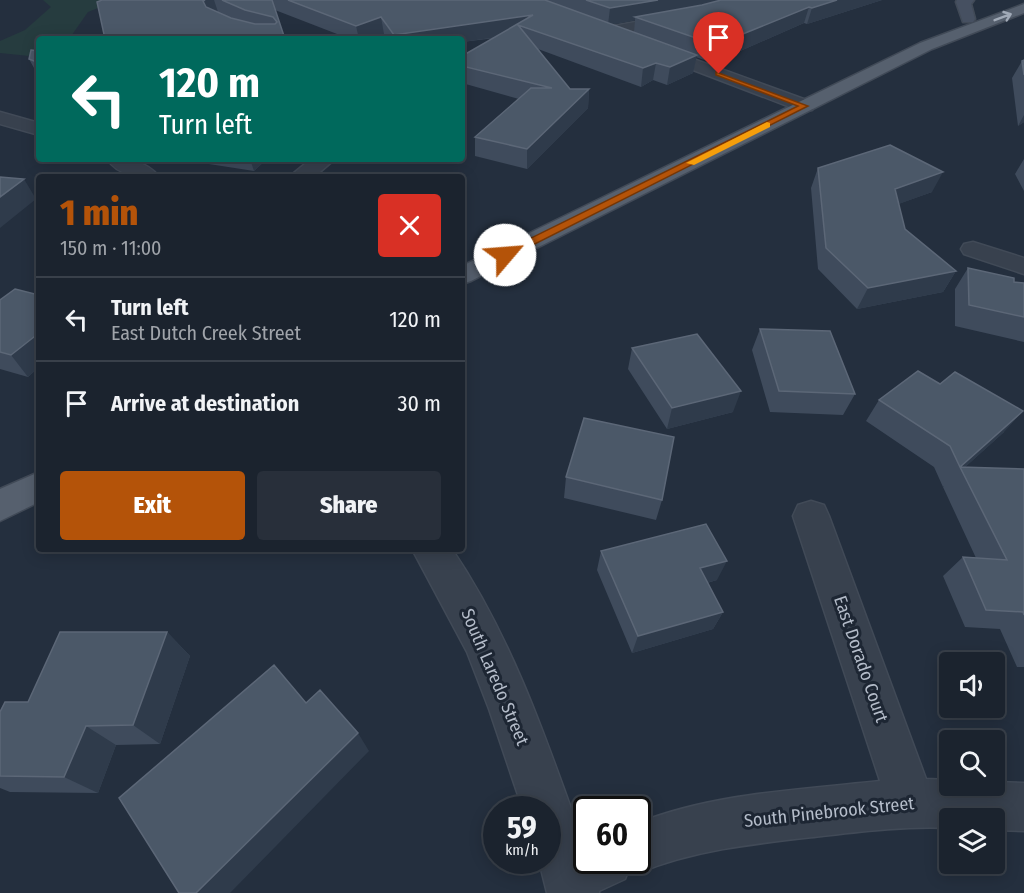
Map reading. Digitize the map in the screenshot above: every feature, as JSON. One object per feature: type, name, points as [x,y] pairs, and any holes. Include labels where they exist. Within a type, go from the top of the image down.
[{"type":"main road","points":[[967,0],[963,2],[968,19]]},
{"type":"main road","points":[[926,46],[988,6]]},
{"type":"main road","points":[[465,275],[926,46],[1024,9]]},
{"type":"main road","points":[[0,506],[36,488]]},
{"type":"street","points":[[752,0],[698,15],[602,30],[805,106]]},
{"type":"street","points":[[0,118],[36,128]]},
{"type":"street","points":[[0,132],[20,123]]},
{"type":"street","points":[[122,162],[143,174]]},
{"type":"street","points":[[304,174],[321,162]]},
{"type":"street","points":[[973,249],[1024,266]]},
{"type":"street","name":"East Dorado Court","points":[[811,516],[911,802]]},
{"type":"street","name":"South Laredo Street","points":[[433,552],[454,582],[507,696],[542,796]]},
{"type":"street","name":"South Pinebrook Street","points":[[651,843],[742,820],[911,802],[1024,807]]},
{"type":"street","name":"South Laredo Street","points":[[561,836],[584,877]]},
{"type":"green space","points":[[43,0],[118,0],[88,12],[71,36],[36,36],[36,57],[0,53],[0,41],[25,30],[51,7]]},
{"type":"building","points":[[102,0],[205,0],[203,1],[206,7],[231,18],[255,24],[275,24],[277,22],[273,17],[245,10],[222,0],[272,0],[284,36],[104,36],[97,2]]},
{"type":"building","points":[[288,0],[545,0],[697,55],[670,67],[656,63],[643,68],[518,25],[570,89],[589,89],[527,149],[475,137],[531,88],[552,88],[465,67],[465,54],[533,15],[394,35],[381,17],[356,26]]},
{"type":"building","points":[[586,0],[658,0],[610,8]]},
{"type":"building","points":[[721,0],[837,0],[809,7],[716,45],[635,17]]},
{"type":"building","points":[[31,50],[36,51],[36,62],[29,59]]},
{"type":"building","points":[[890,145],[943,172],[895,189],[905,229],[956,271],[868,288],[826,248],[818,168]]},
{"type":"building","points":[[0,177],[24,179],[0,197]]},
{"type":"building","points":[[968,268],[1014,278],[1014,282],[1024,283],[1024,317],[969,305]]},
{"type":"building","points":[[15,289],[36,294],[36,335],[11,355],[0,352],[0,300]]},
{"type":"building","points":[[760,329],[830,331],[855,394],[779,391]]},
{"type":"building","points":[[697,334],[741,391],[672,408],[632,348]]},
{"type":"building","points":[[918,371],[940,384],[955,372],[1023,411],[960,467],[950,446],[879,400]]},
{"type":"building","points":[[584,418],[674,437],[662,500],[566,477]]},
{"type":"building","points":[[960,467],[1024,469],[1024,615],[1023,612],[986,610],[963,557],[1007,560]]},
{"type":"building","points":[[706,524],[727,561],[700,568],[723,612],[638,636],[601,551]]},
{"type":"building","points":[[60,632],[167,632],[133,725],[86,726],[64,777],[0,776],[0,712],[5,702],[28,702]]},
{"type":"building","points":[[274,665],[306,703],[320,690],[358,733],[196,893],[179,893],[119,798]]},
{"type":"slow traffic","points":[[691,163],[767,125]]},
{"type":"route","points":[[505,255],[805,106],[719,74]]}]
